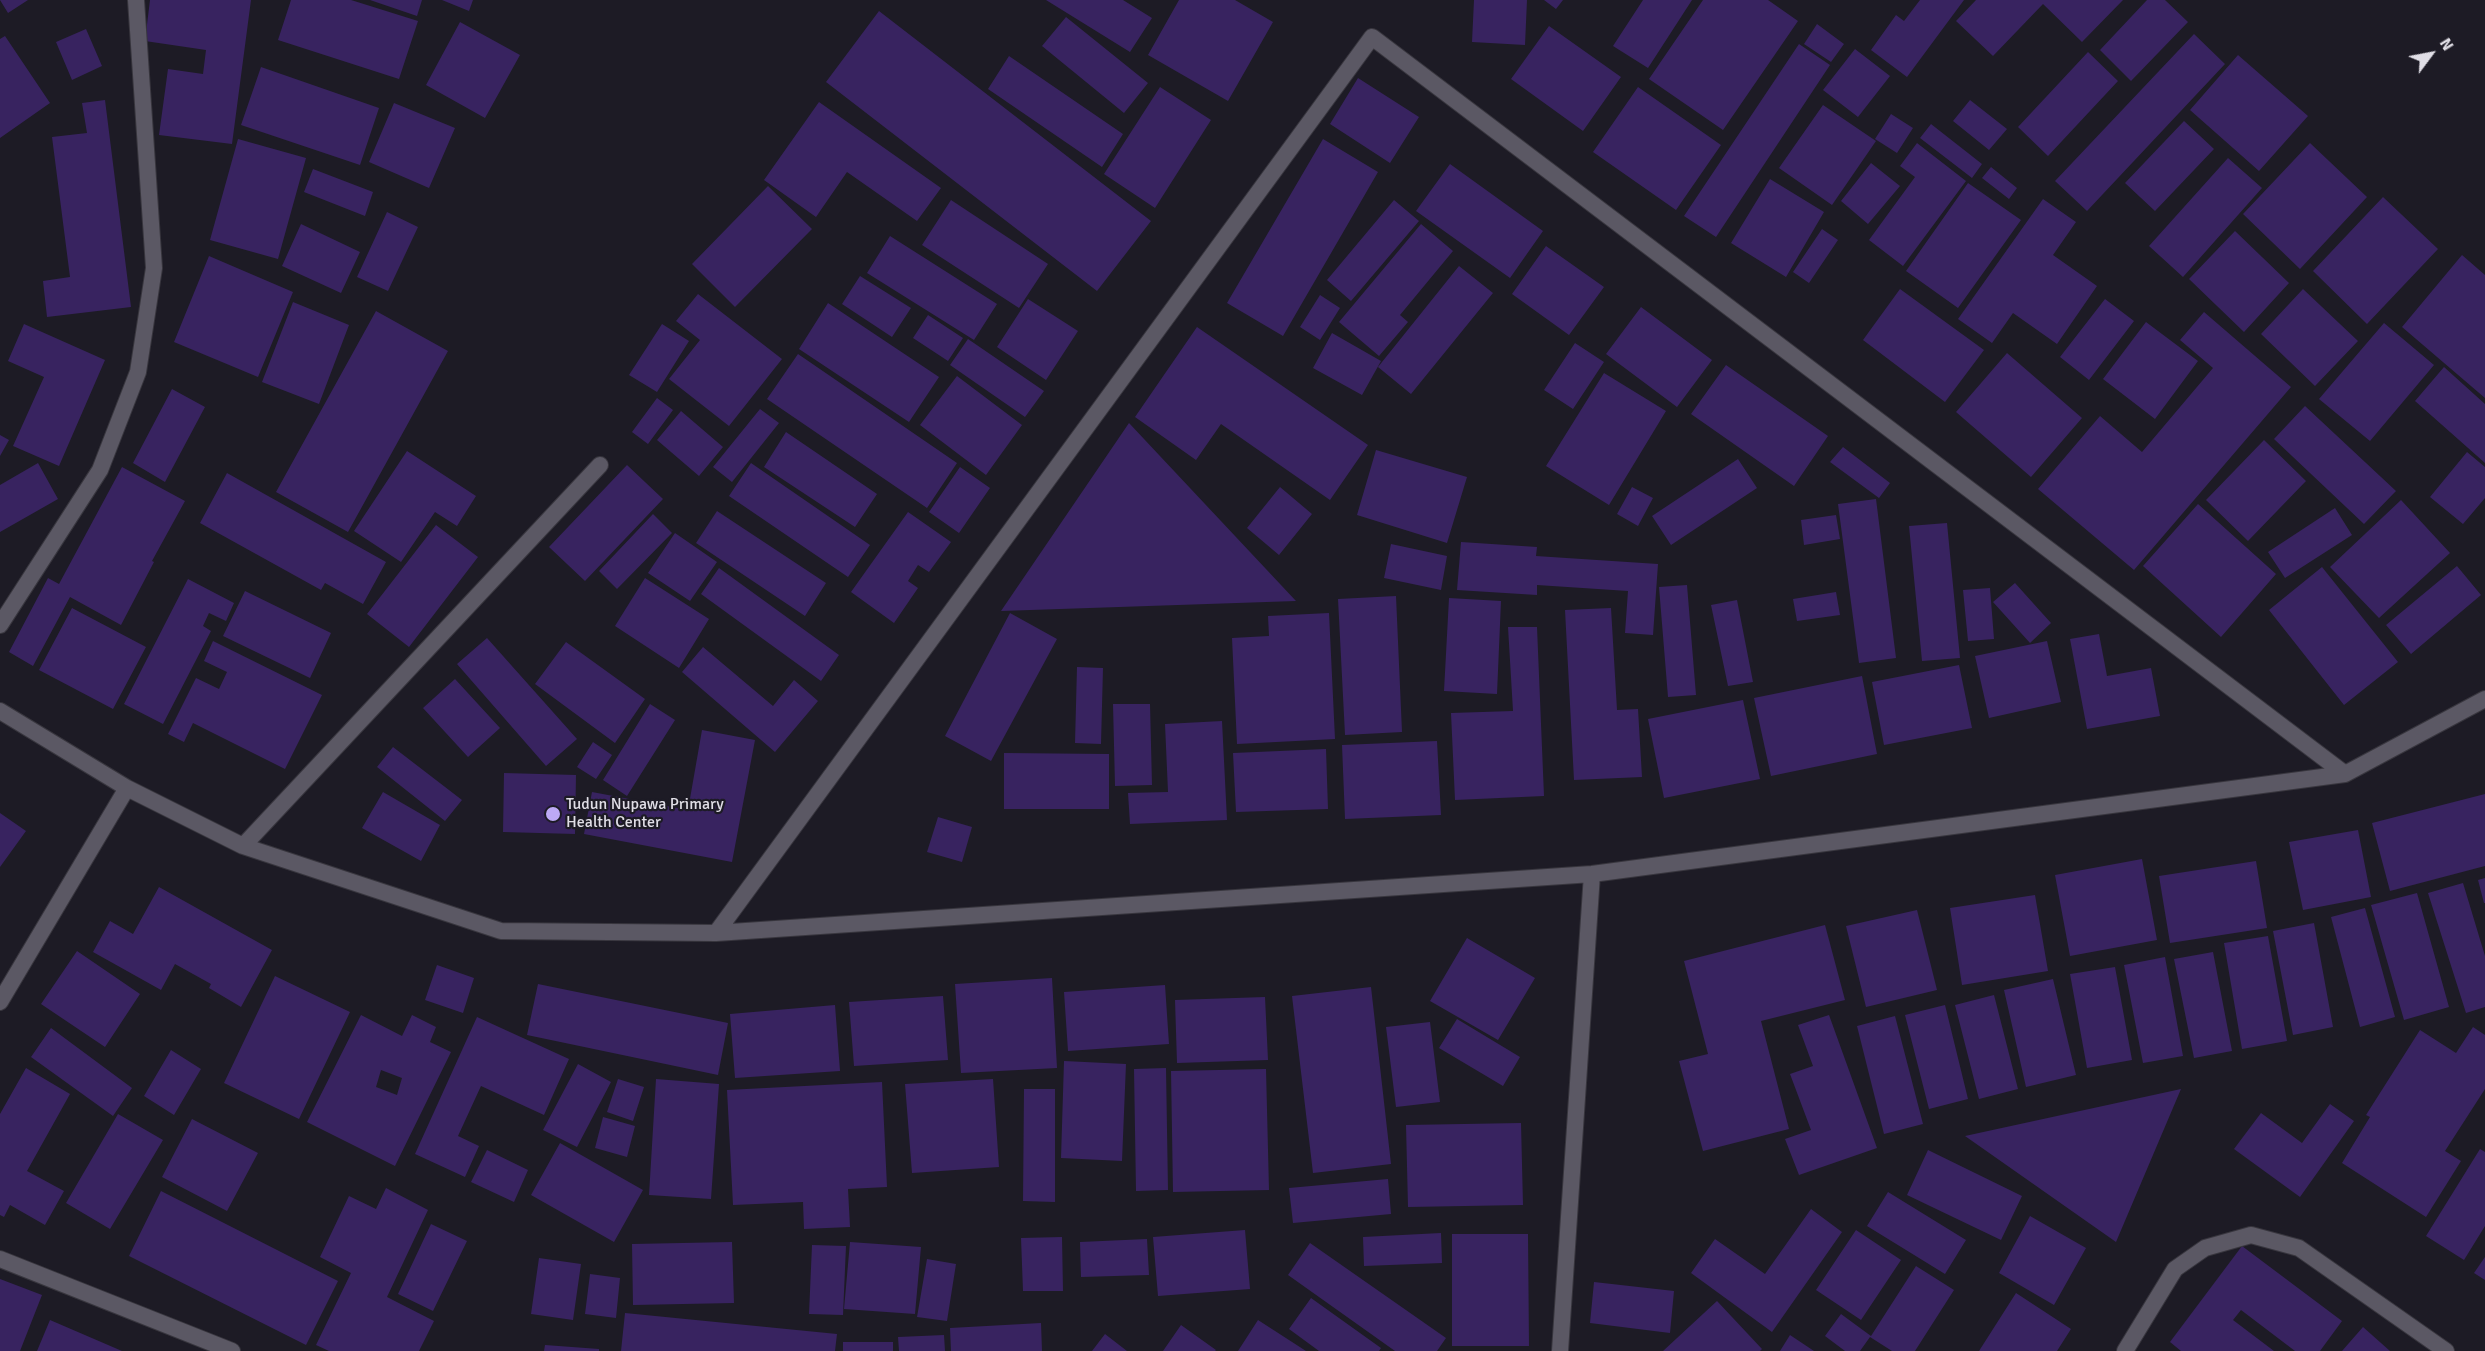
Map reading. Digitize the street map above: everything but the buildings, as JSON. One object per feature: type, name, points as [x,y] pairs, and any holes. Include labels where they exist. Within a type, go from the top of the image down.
[{"type":"street","points":[[0,625],[100,470],[138,372],[154,268],[136,0]]},
{"type":"street","points":[[716,933],[1372,37],[2345,774]]},
{"type":"street","points":[[243,846],[600,465]]},
{"type":"street","points":[[0,711],[127,788],[243,846],[501,932],[716,933],[1592,874],[2345,774],[2485,699]]},
{"type":"street","points":[[0,1002],[127,788]]},
{"type":"street","points":[[1560,1351],[1592,874]]},
{"type":"street","points":[[2126,1351],[2175,1269],[2205,1248],[2251,1235],[2299,1248],[2446,1351]]},
{"type":"street","points":[[0,1259],[232,1351]]},
{"type":"place","name":"Tudun Nupawa Primary Health Center","points":[[553,814]]}]
